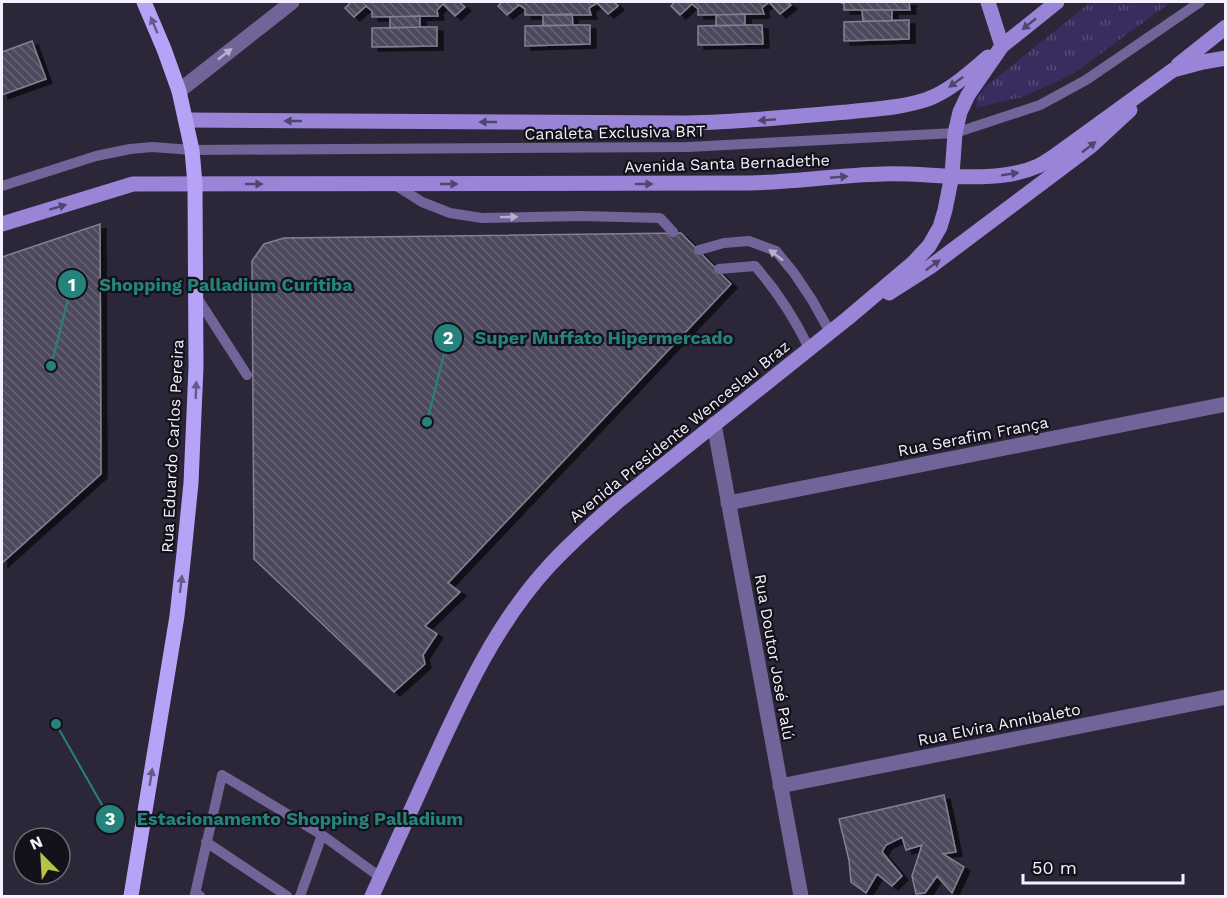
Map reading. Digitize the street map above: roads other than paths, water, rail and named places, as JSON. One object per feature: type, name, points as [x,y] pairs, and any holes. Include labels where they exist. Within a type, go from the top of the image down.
[{"type":"main road","name":"Rua Eduardo Carlos Pereira","points":[[131,897],[170,663],[184,554],[195,419],[195,184],[192,150],[179,91],[144,2]]},
{"type":"main road","points":[[186,120],[729,123],[892,107],[927,99],[944,91],[1002,46],[988,2]]},
{"type":"main road","name":"Avenida Presidente Wenceslau Braz","points":[[372,897],[461,700],[482,661],[523,599],[549,566],[616,503],[848,318],[913,263],[929,246],[940,227],[952,175],[955,133],[960,112],[968,95],[1002,46],[1057,2]]},
{"type":"main road","name":"Avenida Presidente Wenceslau Braz","points":[[848,318],[930,267],[1091,146],[1112,129],[1173,70],[1226,27]]},
{"type":"main road","name":"Avenida Santa Bernadethe","points":[[2,224],[134,184],[751,183],[882,174],[1004,175],[1039,166],[1173,70],[1226,58]]},
{"type":"street","points":[[179,91],[292,2]]},
{"type":"street","name":"Rua Serafim França","points":[[728,503],[1226,404]]},
{"type":"street","name":"Rua Doutor José Palú","points":[[714,424],[801,897]]},
{"type":"street","name":"Rua Elvira Annibaleto","points":[[780,786],[1226,697]]},
{"type":"lane","name":"Canaleta Exclusiva BRT","points":[[2,186],[96,156],[152,147],[192,150],[688,147],[955,133],[1040,105],[1086,80],[1200,2]]},
{"type":"lane","points":[[395,184],[422,202],[450,213],[482,218],[581,216],[660,218],[673,232]]},
{"type":"lane","points":[[699,250],[724,243],[749,241],[776,252],[794,273],[830,332]]},
{"type":"lane","points":[[719,269],[755,266],[796,322],[809,348]]},
{"type":"lane","points":[[196,296],[247,375]]},
{"type":"lane","points":[[200,897],[195,894],[222,775],[322,835],[381,877]]},
{"type":"lane","points":[[300,897],[322,835]]},
{"type":"lane","points":[[206,842],[287,897]]},
{"type":"place","name":"Shopping Palladium Curitiba","points":[[51,366]]},
{"type":"place","name":"Super Muffato Hipermercado","points":[[427,422]]},
{"type":"place","name":"Estacionamento Shopping Palladium","points":[[56,724]]}]
